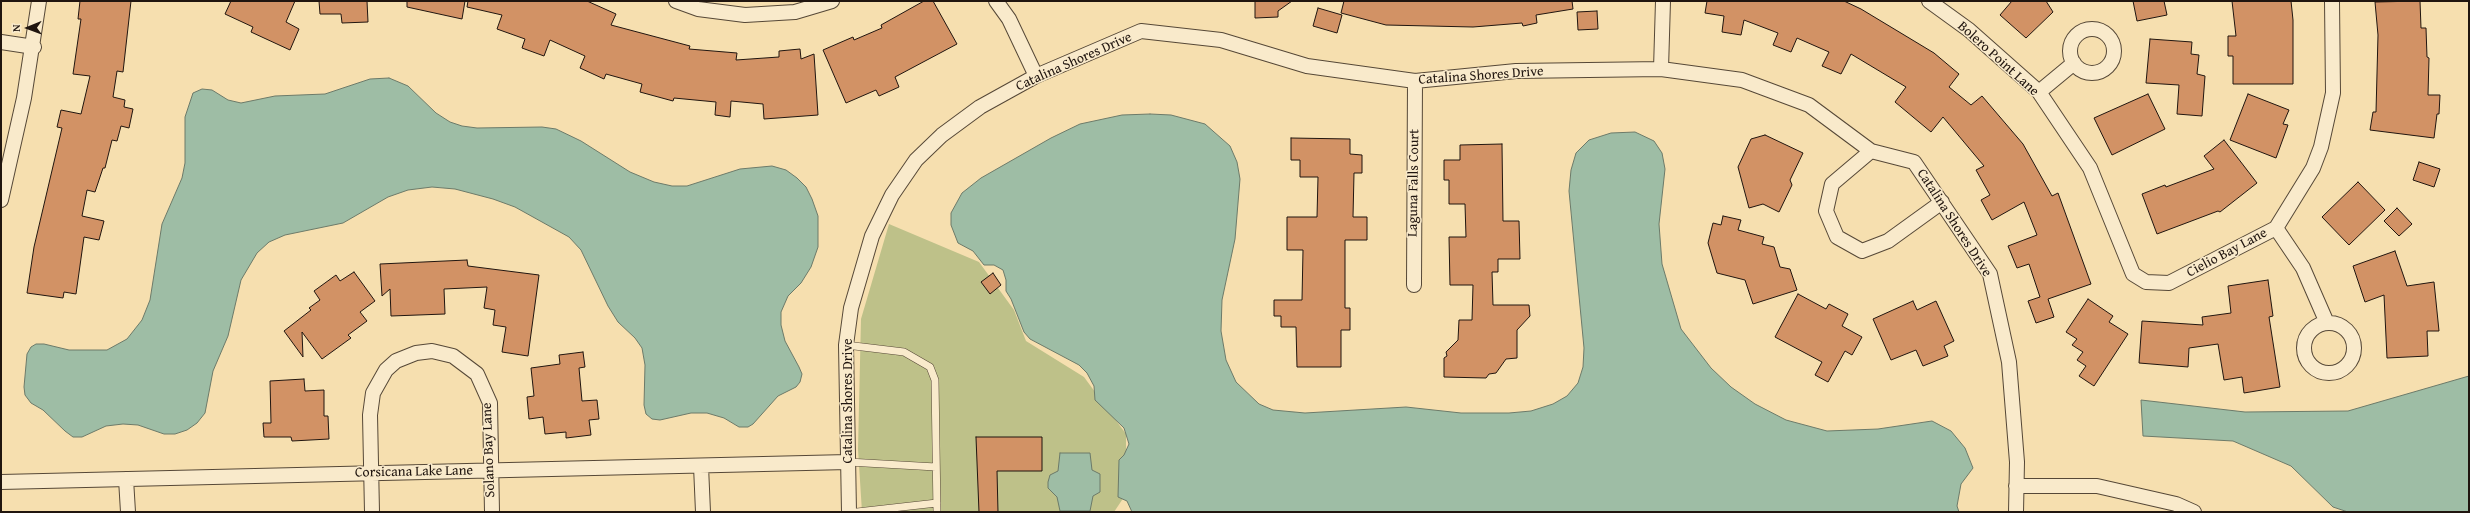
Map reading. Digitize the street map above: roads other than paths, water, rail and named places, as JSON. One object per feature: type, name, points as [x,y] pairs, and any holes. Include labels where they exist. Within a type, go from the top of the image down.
[{"type":"street","points":[[1,200],[34,47],[39,1]]},
{"type":"street","points":[[676,1],[698,9],[745,14],[795,12],[832,1]]},
{"type":"street","points":[[996,1],[1009,19],[1036,76]]},
{"type":"street","points":[[1661,69],[1663,1]]},
{"type":"street","name":"Bolero Point Lane","points":[[1929,1],[1969,30],[2039,92],[2090,168],[2133,274]]},
{"type":"street","name":"Cielio Bay Lane","points":[[2133,274],[2146,282],[2169,283],[2276,228],[2313,168],[2321,148],[2334,93],[2332,1]]},
{"type":"street","name":"Catalina Shores Drive","points":[[849,512],[846,345],[852,308],[872,236],[892,195],[916,160],[942,135],[980,107],[1036,76],[1141,31],[1221,40],[1307,66],[1415,81],[1516,71],[1661,69],[1742,80],[1809,105],[1871,151],[1914,162],[1990,274],[2008,362],[2017,462],[2016,512]]},
{"type":"street","points":[[1,42],[34,47]]},
{"type":"street","points":[[2039,92],[2074,63]]},
{"type":"street","name":"Laguna Falls Court","points":[[1414,286],[1415,81]]},
{"type":"street","points":[[1871,151],[1832,184],[1826,211],[1837,237],[1862,250],[1888,241],[1942,202]]},
{"type":"street","points":[[2276,228],[2303,268],[2327,323]]},
{"type":"street","name":"Solano Bay Lane","points":[[372,512],[370,415],[373,393],[386,370],[396,361],[416,353],[432,351],[453,356],[477,374],[490,403],[490,470],[492,512]]},
{"type":"street","name":"Corsicana Lake Lane","points":[[1,482],[848,462]]},
{"type":"street","points":[[701,466],[703,512]]},
{"type":"street","points":[[126,479],[128,512]]},
{"type":"street","points":[[2016,486],[2097,486],[2176,504],[2194,512]]},
{"type":"lane","points":[[846,345],[904,352],[930,367],[935,380],[937,512]]},
{"type":"lane","points":[[848,462],[936,467]]},
{"type":"lane","points":[[857,512],[937,503]]}]
